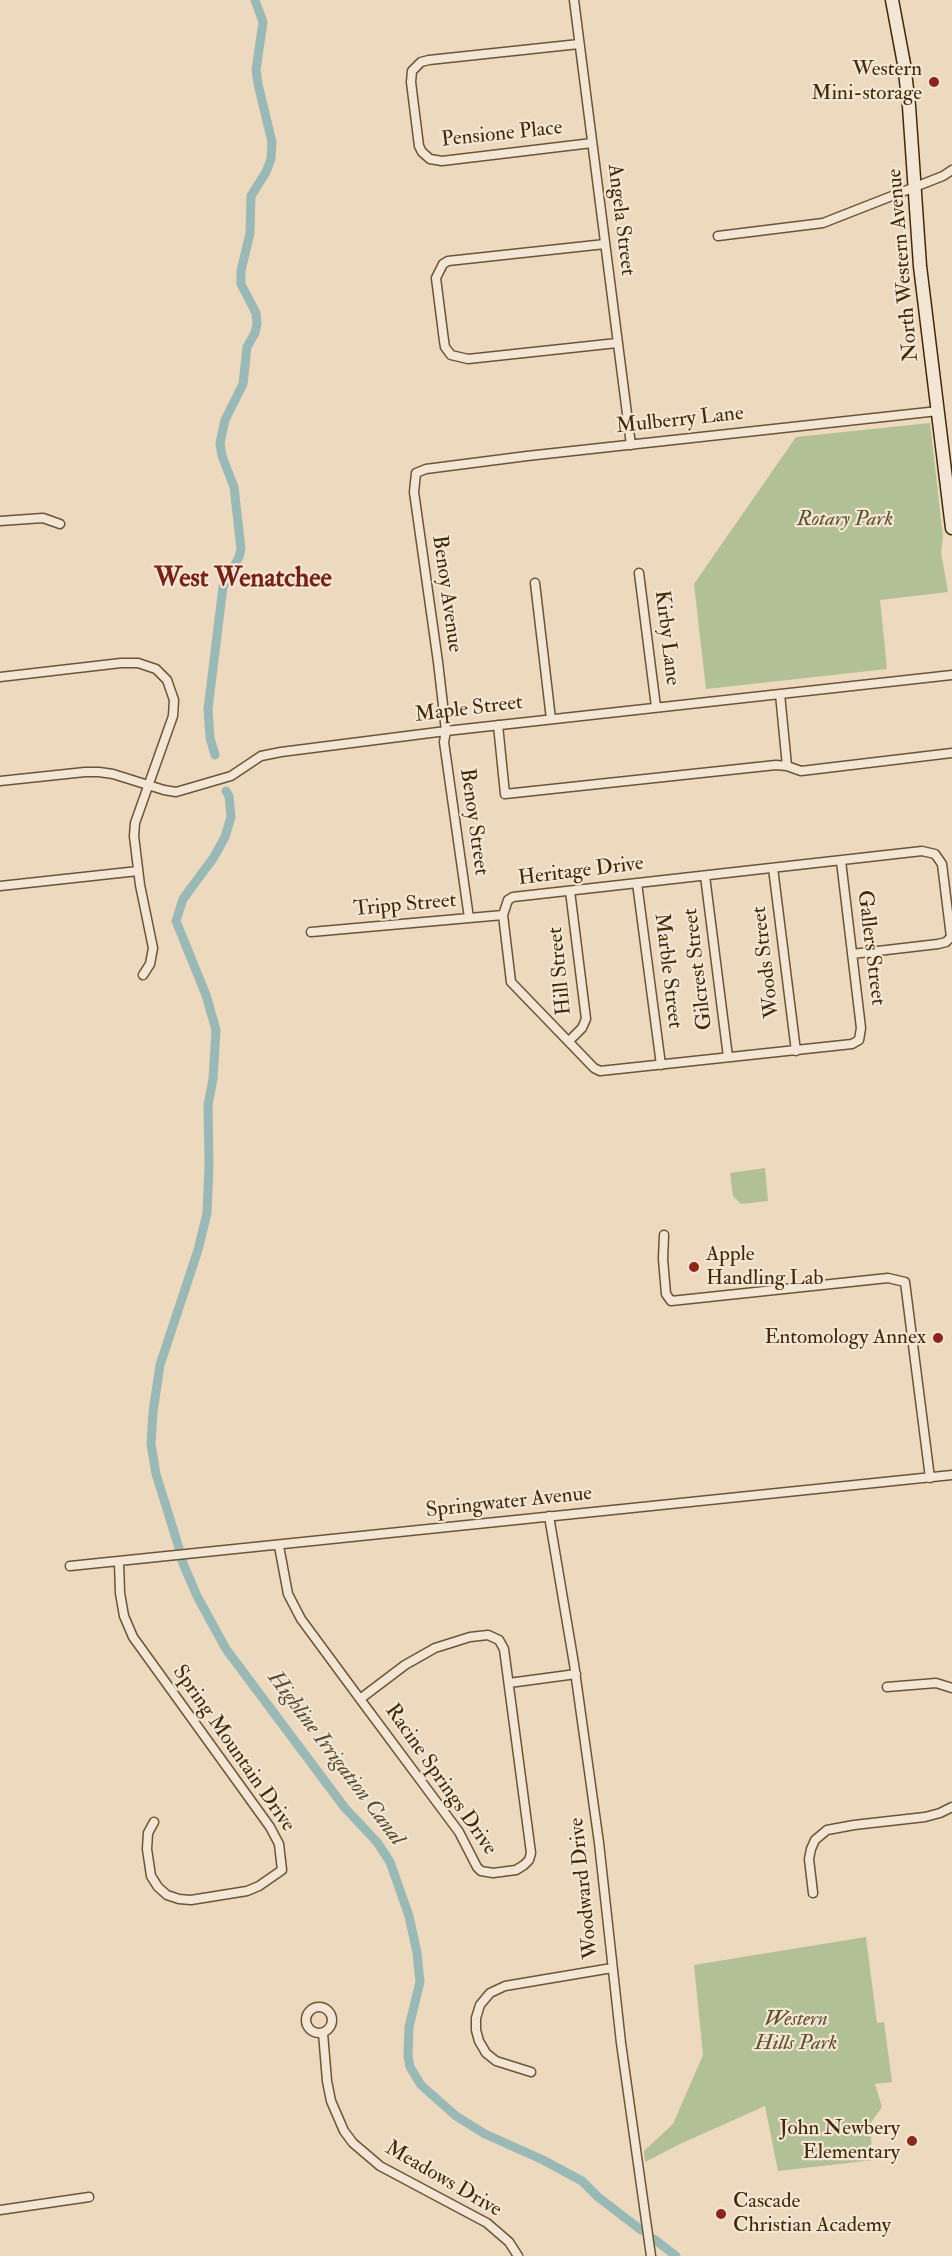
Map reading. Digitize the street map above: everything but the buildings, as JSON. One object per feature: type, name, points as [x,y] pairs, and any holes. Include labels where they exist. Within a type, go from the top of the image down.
[{"type":"main road","name":"North Western Avenue","points":[[892,0],[904,64],[916,186],[920,266],[952,528]]},
{"type":"street","name":"Angela Street","points":[[574,0],[631,445]]},
{"type":"street","name":"Pensione Place","points":[[579,44],[420,62],[412,70],[411,76],[418,135],[422,152],[436,161],[592,143]]},
{"type":"street","points":[[718,236],[823,223],[943,176],[952,170]]},
{"type":"street","points":[[605,243],[448,261],[443,264],[436,278],[445,347],[451,356],[468,359],[617,343]]},
{"type":"street","name":"Mulberry Lane","points":[[426,469],[938,411]]},
{"type":"street","name":"Benoy Avenue","points":[[426,469],[416,473],[414,492],[446,730]]},
{"type":"street","points":[[0,521],[43,518],[60,524]]},
{"type":"street","name":"Kirby Lane","points":[[639,573],[656,707]]},
{"type":"street","points":[[535,583],[552,719]]},
{"type":"street","points":[[0,677],[138,663],[156,669],[166,680],[174,700],[172,716],[135,823],[134,836],[138,871],[153,948],[150,964],[143,975]]},
{"type":"street","name":"Maple Street","points":[[0,781],[99,772],[176,792],[230,776],[261,756],[281,752],[446,730],[952,675]]},
{"type":"street","points":[[780,694],[787,766]]},
{"type":"street","points":[[498,725],[505,794],[766,766],[787,766],[801,771],[952,753]]},
{"type":"street","name":"Benoy Street","points":[[446,730],[444,742],[469,918]]},
{"type":"street","name":"Heritage Drive","points":[[859,1040],[848,1045],[600,1071],[594,1068],[512,982],[503,915],[508,900],[513,897],[637,882],[922,851],[934,854],[942,864],[952,937]]},
{"type":"street","name":"Gallers Street","points":[[841,861],[861,1028],[859,1040]]},
{"type":"street","name":"Woods Street","points":[[773,868],[796,1051]]},
{"type":"street","points":[[0,886],[138,871]]},
{"type":"street","name":"Gilcrest Street","points":[[705,876],[728,1058]]},
{"type":"street","name":"Marble Street","points":[[637,882],[661,1065]]},
{"type":"street","name":"Hill Street","points":[[568,1041],[582,1028],[586,1019],[570,891]]},
{"type":"street","name":"Tripp Street","points":[[311,932],[503,915]]},
{"type":"street","points":[[852,954],[938,944],[952,937]]},
{"type":"street","points":[[664,1235],[663,1260],[666,1294],[671,1301],[888,1278],[905,1282],[930,1478]]},
{"type":"street","name":"Springwater Avenue","points":[[70,1566],[952,1475]]},
{"type":"street","name":"Woodward Drive","points":[[549,1516],[576,1674],[599,1843],[612,1968],[651,2256]]},
{"type":"street","name":"Racine Springs Drive","points":[[279,1546],[284,1577],[295,1609],[360,1699],[459,1832],[477,1867],[481,1871],[493,1873],[516,1870],[529,1860],[531,1853],[504,1648],[499,1640],[488,1635],[435,1648],[405,1665],[360,1699]]},
{"type":"street","name":"Spring Mountain Drive","points":[[118,1562],[124,1616],[133,1637],[270,1827],[279,1844],[282,1870],[248,1891],[191,1900],[167,1895],[151,1876],[147,1849],[148,1833],[154,1822]]},
{"type":"street","points":[[508,1683],[576,1674]]},
{"type":"street","points":[[886,1687],[936,1683],[952,1688]]},
{"type":"street","points":[[813,1893],[809,1859],[811,1849],[815,1840],[827,1830],[940,1814],[952,1807]]},
{"type":"street","points":[[531,2072],[496,2061],[486,2053],[476,2030],[476,2018],[480,2005],[490,1993],[505,1986],[612,1968]]},
{"type":"street","name":"Meadows Drive","points":[[323,2033],[331,2101],[344,2131],[353,2143],[380,2166],[487,2223],[509,2242],[518,2256]]},
{"type":"street","points":[[0,2210],[89,2197]]},
{"type":"green space","name":"Rotary Park","points":[[930,423],[943,537],[941,552],[948,592],[880,600],[887,669],[706,689],[694,584],[796,437]]},
{"type":"green space","points":[[765,1168],[768,1201],[741,1204],[733,1196],[730,1173]]},
{"type":"green space","name":"Western Hills Park","points":[[866,1937],[877,2023],[884,2022],[892,2082],[875,2084],[882,2107],[869,2125],[874,2160],[778,2171],[765,2106],[645,2162],[644,2151],[673,2124],[703,2055],[694,1965]]},
{"type":"waterway","name":"Highline Irrigation Canal","points":[[215,755],[210,738],[208,709],[223,587],[241,549],[234,487],[222,456],[220,443],[225,420],[243,384],[247,347],[257,324],[256,313],[241,284],[241,271],[250,233],[251,196],[266,172],[271,159],[272,142],[256,70],[263,22],[255,0]]},
{"type":"waterway","name":"Highline Irrigation Canal","points":[[179,1548],[156,1474],[151,1444],[153,1412],[160,1365],[198,1250],[207,1213],[208,1105],[213,1079],[216,1030],[206,995],[176,921],[183,899],[214,857],[225,837],[231,817],[229,796],[226,791]]},
{"type":"waterway","name":"Highline Irrigation Canal","points":[[182,1561],[197,1596],[226,1649],[345,1808],[377,1842],[390,1862],[409,1916],[417,1953],[420,1982],[409,2027],[408,2056],[410,2067],[421,2085],[456,2116],[485,2134],[543,2160],[582,2181],[598,2197],[641,2230]]},
{"type":"waterway","name":"Highline Irrigation Canal","points":[[654,2239],[676,2256]]},
{"type":"place","name":"Western Mini-storage","points":[[934,82]]},
{"type":"place","name":"Apple Handling Lab","points":[[694,1267]]},
{"type":"place","name":"Entomology Annex","points":[[938,1338]]},
{"type":"place","name":"John Newbery Elementary","points":[[912,2141]]},
{"type":"place","name":"Cascade Christian Academy","points":[[721,2214]]},
{"type":"district","name":"West Wenatchee","points":[[243,580]]}]
